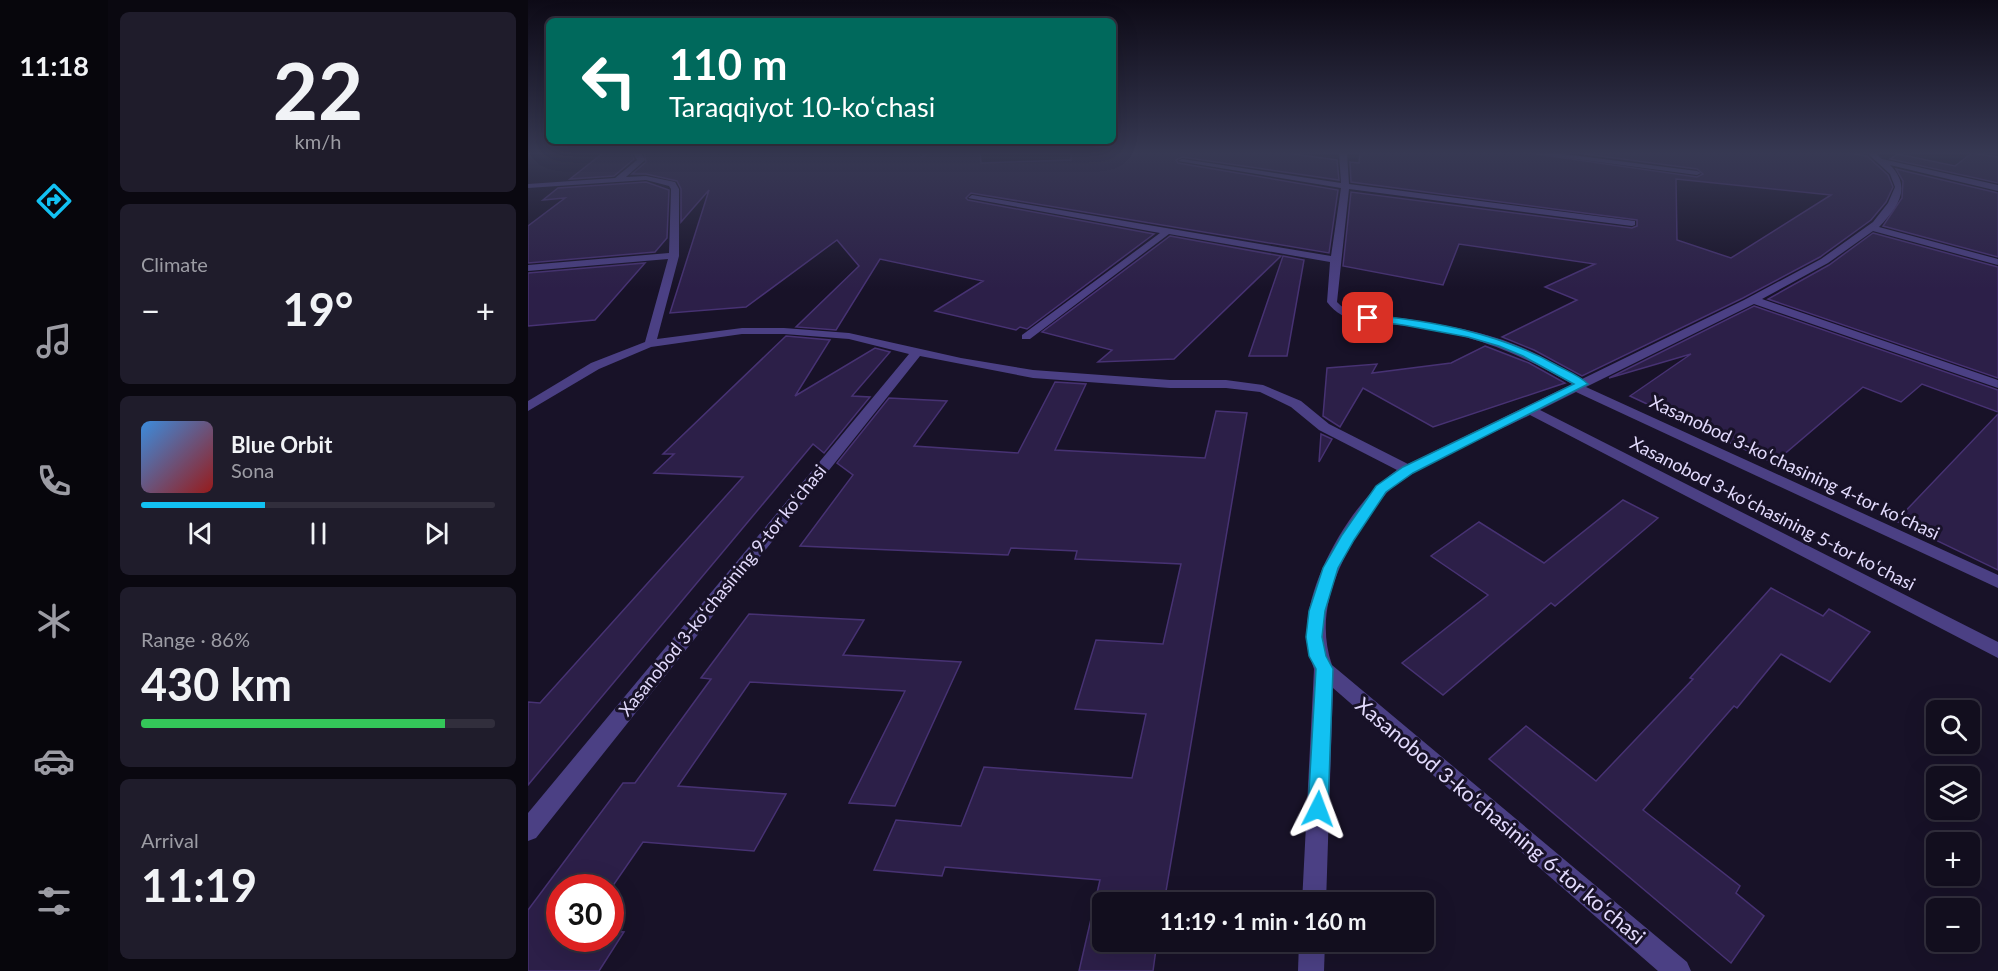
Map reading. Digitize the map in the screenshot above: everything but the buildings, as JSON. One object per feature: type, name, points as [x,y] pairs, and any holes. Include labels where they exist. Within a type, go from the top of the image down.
[{"type":"street","points":[[650,344],[674,256],[675,198]]},
{"type":"street","points":[[974,198],[1335,260]]},
{"type":"street","name":"Xasanobod 3-koʻchasining 4-tor koʻchasi","points":[[1343,198],[1332,302],[1342,313],[1448,330],[1503,344],[1527,354],[1579,386],[1998,582]]},
{"type":"street","points":[[1441,198],[1632,223]]},
{"type":"street","points":[[1314,892],[1324,669],[1318,656],[1314,637],[1317,611],[1330,568],[1347,538],[1381,489],[1408,470],[1754,300],[1813,267],[1872,228],[1884,217],[1894,198]]},
{"type":"street","points":[[1872,228],[1998,262]]},
{"type":"street","points":[[1026,337],[1168,231]]},
{"type":"street","points":[[528,268],[674,256]]},
{"type":"street","points":[[1754,300],[1998,384]]},
{"type":"street","points":[[528,407],[595,366],[630,350],[650,344],[742,331],[784,331],[849,336],[961,362],[1033,374],[1170,384],[1227,384],[1263,389],[1296,404],[1324,427],[1408,470]]},
{"type":"street","name":"Xasanobod 3-koʻchasining 9-tor koʻchasi","points":[[528,830],[917,352]]},
{"type":"street","points":[[528,395],[549,393]]},
{"type":"street","name":"Xasanobod 3-koʻchasining 5-tor koʻchasi","points":[[1530,410],[1998,651]]},
{"type":"street","name":"Xasanobod 3-koʻchasining 6-tor koʻchasi","points":[[1324,669],[1678,971]]},
{"type":"street","points":[[1311,971],[1312,952]]},
{"type":"route","points":[[1318,809],[1324,669],[1318,656],[1314,637],[1317,611],[1330,568],[1347,538],[1381,489],[1408,470],[1582,384],[1547,364],[1503,344],[1470,334],[1368,318]]}]
